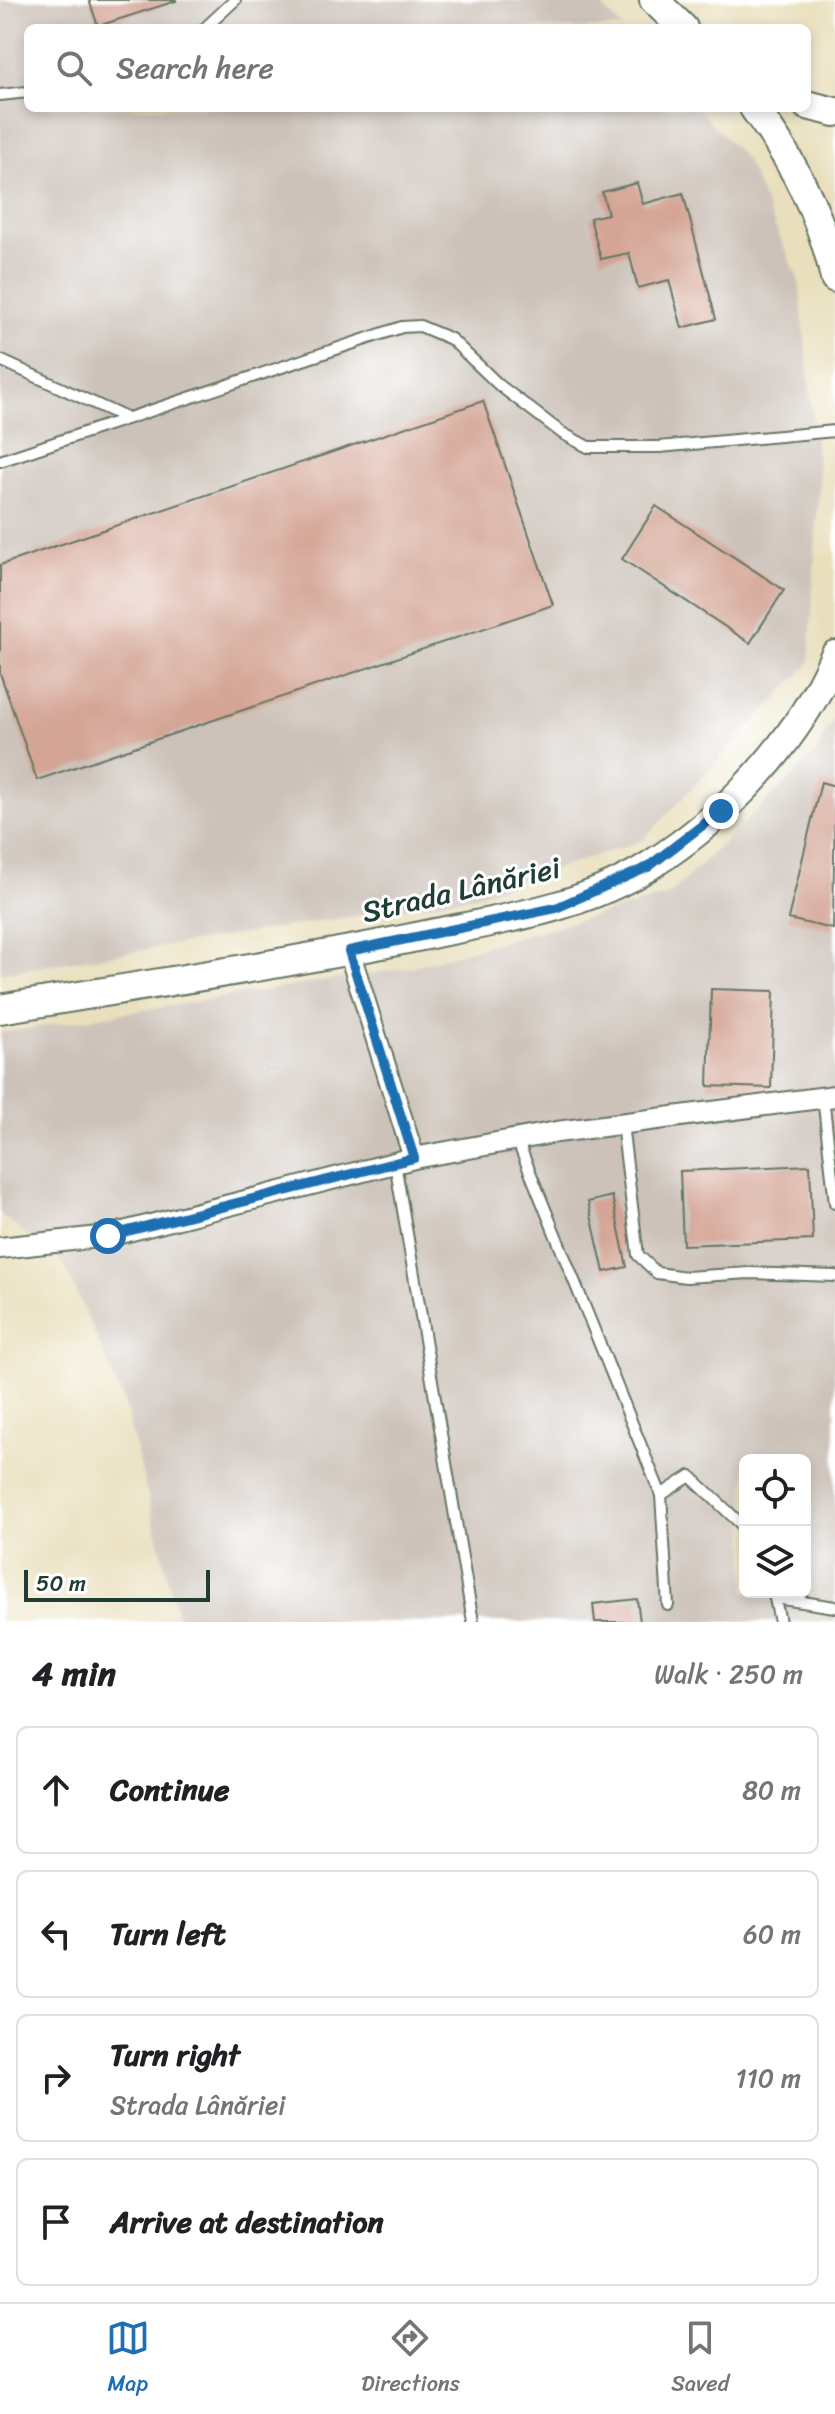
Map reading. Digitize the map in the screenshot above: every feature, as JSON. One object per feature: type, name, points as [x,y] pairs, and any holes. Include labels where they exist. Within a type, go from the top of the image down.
[{"type":"street","points":[[654,0],[679,24]]},
{"type":"street","points":[[811,106],[835,112]]},
{"type":"street","points":[[757,112],[793,166],[824,233],[835,278]]},
{"type":"street","name":"Strada Lânăriei","points":[[0,1009],[349,951],[556,908],[648,867],[721,811],[786,740],[819,694],[835,655]]},
{"type":"street","points":[[349,951],[405,1161]]},
{"type":"street","points":[[0,1248],[108,1236],[405,1161],[517,1140],[829,1096]]},
{"type":"lane","points":[[209,24],[235,0]]},
{"type":"lane","points":[[0,95],[24,92]]},
{"type":"lane","points":[[0,461],[124,417],[402,327],[420,326],[451,339],[499,385],[562,433],[588,447],[659,447],[835,431]]},
{"type":"lane","points":[[0,360],[124,417]]},
{"type":"lane","points":[[829,1096],[835,1203]]},
{"type":"lane","points":[[622,1124],[638,1255],[657,1273],[686,1277],[749,1273],[835,1276]]},
{"type":"lane","points":[[517,1140],[661,1495],[668,1605]]},
{"type":"lane","points":[[405,1161],[473,1622]]},
{"type":"lane","points":[[661,1495],[690,1476],[742,1526]]},
{"type":"lane","points":[[776,1598],[780,1622]]},
{"type":"lane","points":[[790,1598],[835,1607]]},
{"type":"shaded area","points":[[0,0],[596,0],[618,24],[24,24],[24,112],[701,112],[746,160],[799,281],[819,480],[809,664],[643,840],[471,897],[0,973]]},
{"type":"shaded area","points":[[835,716],[835,1622],[179,1622],[124,1401],[64,1264],[0,1214],[0,1033],[406,968],[669,895],[814,756]]},
{"type":"building","points":[[89,0],[176,0],[104,24],[97,24]]},
{"type":"building","points":[[637,183],[643,204],[683,193],[716,319],[682,328],[669,280],[638,288],[629,253],[601,259],[590,218],[608,214],[602,192]]},
{"type":"building","points":[[483,401],[553,605],[37,780],[0,673],[0,565]]},
{"type":"building","points":[[656,506],[784,590],[750,643],[622,559]]},
{"type":"building","points":[[821,782],[835,786],[833,929],[788,919]]},
{"type":"building","points":[[711,989],[774,991],[771,1088],[708,1086]]},
{"type":"building","points":[[810,1165],[813,1240],[683,1245],[680,1171]]},
{"type":"building","points":[[612,1196],[627,1267],[604,1272],[588,1202]]},
{"type":"building","points":[[637,1599],[640,1622],[595,1622],[593,1604]]},
{"type":"route","points":[[108,1236],[414,1158],[349,951],[556,908],[648,867],[721,811]]}]
